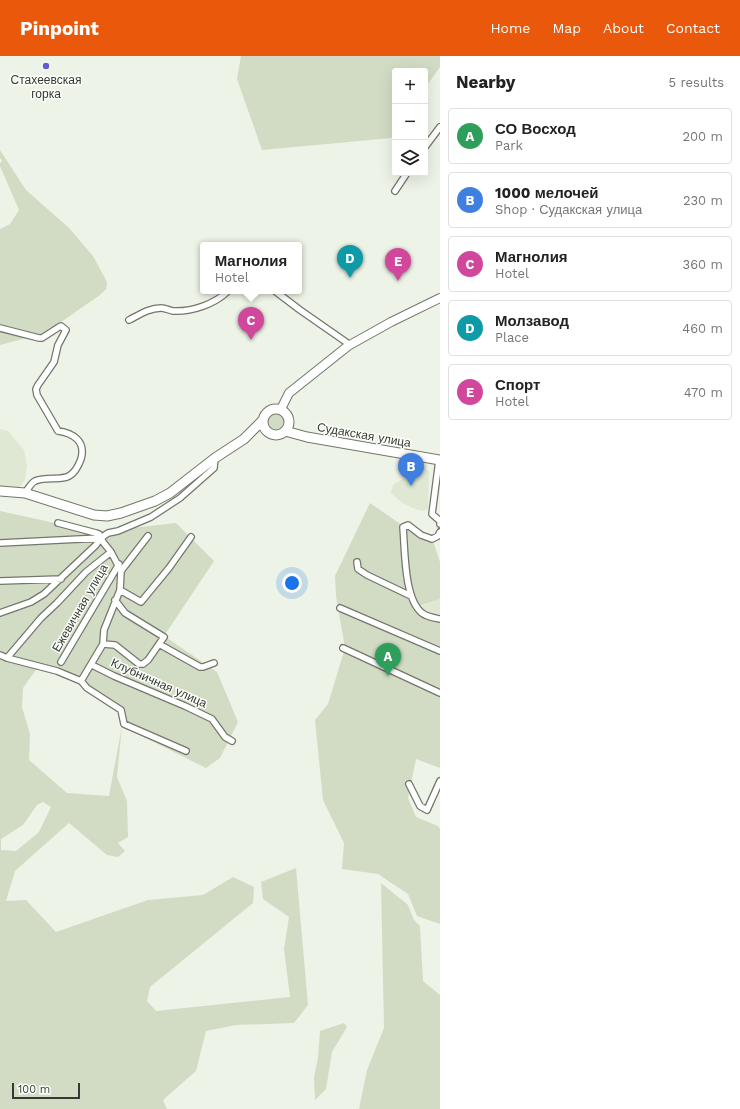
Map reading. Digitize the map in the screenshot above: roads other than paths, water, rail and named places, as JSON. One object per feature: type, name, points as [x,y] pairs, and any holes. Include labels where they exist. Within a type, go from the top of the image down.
[{"type":"main road","points":[[281,409],[289,393],[348,346],[440,298]]},
{"type":"main road","points":[[0,491],[25,493],[94,515],[106,516],[121,513],[155,501],[183,484],[215,458],[244,439],[262,421],[265,413],[272,409],[281,409],[287,415],[289,423],[285,431],[280,434],[273,434],[268,432],[262,421]]},
{"type":"main road","name":"Судакская улица","points":[[285,431],[307,437],[439,460]]},
{"type":"main road","points":[[244,439],[268,432]]},
{"type":"street","points":[[428,144],[440,127]]},
{"type":"street","points":[[395,191],[405,176]]},
{"type":"street","points":[[129,320],[147,310],[161,308],[172,311],[206,305],[225,294]]},
{"type":"street","points":[[279,294],[346,342],[348,346]]},
{"type":"street","points":[[0,328],[38,338],[42,338],[61,326],[66,330],[58,345],[54,362],[36,389],[37,395],[58,432],[67,432],[77,439],[83,453],[80,462],[72,474],[62,479],[34,482],[25,493]]},
{"type":"street","points":[[0,613],[31,602],[44,594],[108,533],[118,531],[151,517],[180,498],[214,468],[215,458]]},
{"type":"street","points":[[439,460],[432,514],[440,521],[440,524]]},
{"type":"street","points":[[58,523],[99,534],[122,571],[120,590],[104,630],[103,644],[92,665],[81,681]]},
{"type":"street","points":[[440,532],[438,536],[432,539],[421,535],[408,525],[403,527],[407,581],[411,596],[423,614],[440,619]]},
{"type":"street","points":[[122,571],[148,536]]},
{"type":"street","points":[[120,590],[141,602],[169,568],[191,537]]},
{"type":"street","points":[[0,543],[102,538]]},
{"type":"street","points":[[7,658],[40,618],[57,603],[86,572],[111,552]]},
{"type":"street","points":[[357,562],[358,569],[367,575],[411,596]]},
{"type":"street","name":"Ежевичная улица","points":[[61,662],[119,564]]},
{"type":"street","points":[[0,581],[61,579]]},
{"type":"street","points":[[103,644],[115,645],[139,664],[144,664],[164,637],[125,614],[115,600]]},
{"type":"street","points":[[340,608],[440,650]]},
{"type":"street","points":[[160,644],[200,667],[214,663]]},
{"type":"street","points":[[343,648],[440,693]]},
{"type":"street","points":[[0,655],[57,670],[81,681],[87,688],[121,710],[124,724],[186,752]]},
{"type":"street","name":"Клубничная улица","points":[[92,665],[212,719],[225,737],[232,741]]},
{"type":"street","points":[[409,784],[420,806],[427,810],[440,781]]},
{"type":"place","name":"Стахеевская горка","points":[[46,66]]},
{"type":"place","name":"Молзавод","points":[[350,278]]},
{"type":"place","name":"Спорт","points":[[398,281]]},
{"type":"place","name":"Магнолия","points":[[251,340]]},
{"type":"place","name":"1000 мелочей","points":[[411,486]]},
{"type":"place","name":"СО Восход","points":[[388,676]]}]
